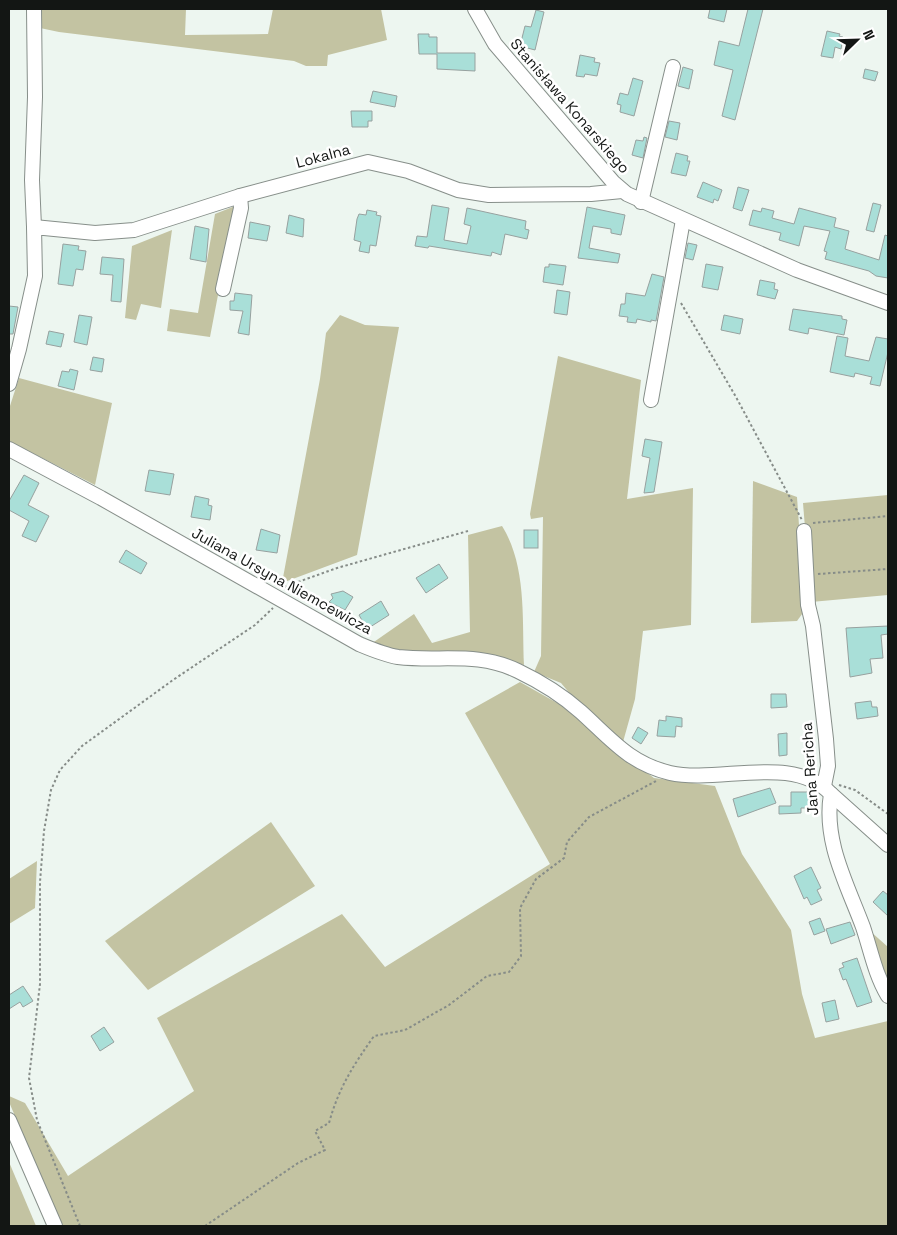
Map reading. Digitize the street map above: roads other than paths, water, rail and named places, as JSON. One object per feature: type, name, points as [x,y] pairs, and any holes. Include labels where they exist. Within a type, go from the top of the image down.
[{"type":"street","points":[[9,384],[19,349],[35,276],[32,188],[35,97],[34,9]]},
{"type":"street","name":"Stanisława Konarskiego","points":[[475,9],[495,44],[622,191],[641,202],[813,277],[888,303]]},
{"type":"street","points":[[641,202],[673,67]]},
{"type":"street","name":"Lokalna","points":[[34,227],[94,233],[127,231],[240,196],[368,162],[389,165],[458,190],[489,195],[591,194],[622,191]]},
{"type":"street","points":[[223,289],[241,208],[240,196]]},
{"type":"street","points":[[651,400],[683,220]]},
{"type":"street","name":"Juliana Ursyna Niemcewicza","points":[[9,449],[281,594],[352,641],[382,653],[411,658],[468,658],[516,670],[563,698],[619,749],[639,762],[671,773],[704,776],[747,772],[796,775],[815,780],[888,845]]},
{"type":"street","name":"Jana Rericha","points":[[807,526],[808,605],[817,660],[828,766],[828,810],[832,834],[843,879],[862,926],[872,961],[888,996]]},
{"type":"street","points":[[9,1120],[55,1226]]}]
